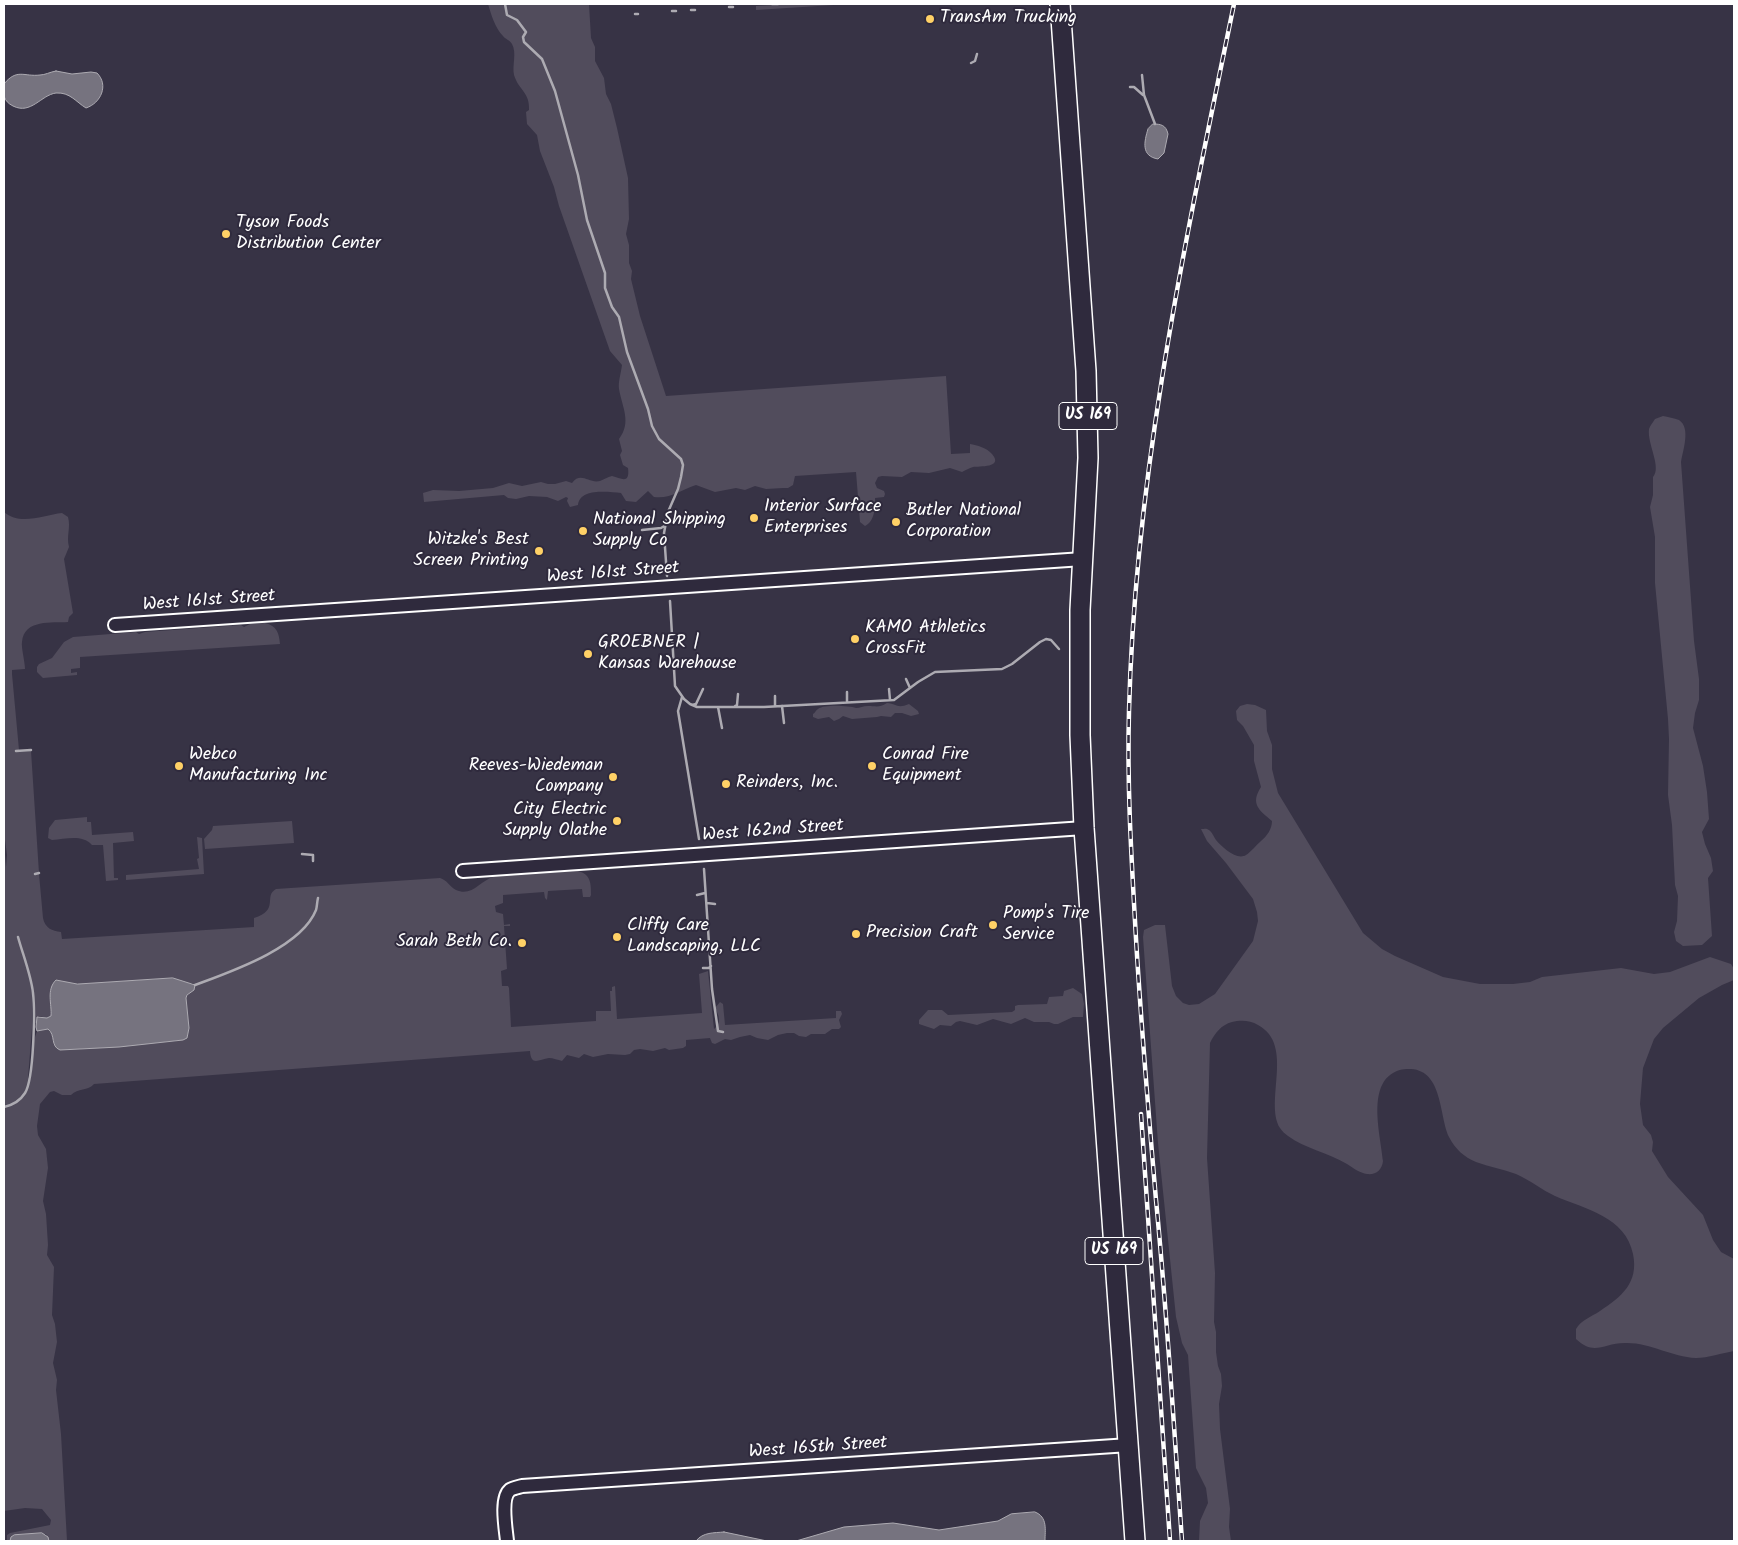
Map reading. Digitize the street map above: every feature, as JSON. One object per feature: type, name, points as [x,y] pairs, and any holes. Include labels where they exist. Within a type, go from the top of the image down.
[{"type":"highway","name":"US 169","points":[[1060,4],[1086,371],[1088,458],[1080,610],[1080,717],[1084,828],[1135,1541]]},
{"type":"street","name":"West 161st Street","points":[[115,625],[1083,559]]},
{"type":"street","name":"West 162nd Street","points":[[464,871],[1084,828]]},
{"type":"street","name":"West 165th Street","points":[[507,1541],[506,1496],[510,1490],[522,1486],[1129,1445]]},
{"type":"shaded area","points":[[488,4],[589,4],[591,38],[595,47],[595,61],[604,78],[606,94],[611,104],[628,178],[629,219],[626,234],[629,245],[629,263],[632,271],[631,279],[640,316],[666,396],[946,376],[951,454],[970,453],[970,444],[973,444],[990,452],[995,462],[989,465],[973,467],[962,472],[950,468],[929,473],[911,472],[902,477],[878,477],[875,483],[877,488],[884,491],[885,494],[884,497],[875,498],[873,518],[865,526],[860,522],[856,472],[795,476],[793,485],[788,488],[766,489],[755,486],[745,490],[736,488],[715,492],[696,485],[671,495],[660,497],[654,497],[648,491],[636,502],[626,501],[621,493],[595,492],[584,496],[578,505],[570,507],[566,497],[558,501],[547,497],[529,496],[516,499],[508,498],[504,495],[424,502],[423,493],[433,490],[459,491],[493,488],[509,483],[522,486],[541,482],[555,484],[566,481],[572,483],[579,478],[600,481],[612,476],[624,479],[628,476],[628,468],[623,465],[620,455],[622,451],[619,439],[623,433],[626,420],[619,386],[622,365],[610,351],[540,151],[537,135],[527,124],[526,112],[529,110],[529,104],[514,75],[513,48],[511,43],[498,29]]},
{"type":"shaded area","points":[[849,4],[756,10],[756,6]]},
{"type":"shaded area","points":[[56,71],[72,74],[97,73],[101,78],[102,93],[96,102],[86,108],[69,96],[61,93],[51,95],[25,108],[13,106],[5,99],[4,84],[13,76],[21,74],[42,75]]},
{"type":"shaded area","points":[[1153,124],[1163,126],[1168,134],[1164,153],[1158,159],[1149,155],[1145,148],[1148,129]]},
{"type":"shaded area","points":[[1663,416],[1679,420],[1685,428],[1681,462],[1694,641],[1699,679],[1699,700],[1693,728],[1703,766],[1707,792],[1709,819],[1702,832],[1711,858],[1713,871],[1708,878],[1712,936],[1702,945],[1683,946],[1676,941],[1674,932],[1677,921],[1678,896],[1675,885],[1672,825],[1668,795],[1668,719],[1655,583],[1655,537],[1650,507],[1656,467],[1649,429],[1655,419]]},
{"type":"shaded area","points":[[4,512],[10,516],[25,519],[62,513],[68,517],[69,521],[69,547],[64,559],[73,613],[69,617],[68,622],[40,624],[28,629],[22,642],[25,669],[12,670],[12,674],[19,750],[16,752],[31,751],[39,873],[35,873],[39,874],[43,918],[49,928],[61,932],[62,939],[254,927],[254,918],[267,911],[272,892],[276,889],[440,878],[456,890],[462,892],[471,890],[493,877],[578,871],[586,874],[588,877],[591,891],[590,897],[583,897],[582,889],[548,891],[547,900],[544,892],[503,895],[503,903],[495,906],[496,912],[503,914],[504,925],[510,924],[510,926],[504,926],[507,969],[501,971],[502,986],[508,986],[509,988],[511,1027],[596,1021],[596,1011],[611,1011],[610,991],[615,986],[617,1019],[702,1013],[699,974],[708,971],[714,1029],[719,1022],[719,1016],[715,1008],[720,1002],[723,1004],[725,1025],[836,1018],[836,1011],[841,1011],[842,1014],[839,1020],[841,1027],[839,1029],[832,1029],[825,1034],[811,1034],[806,1037],[787,1033],[768,1040],[750,1035],[731,1040],[725,1039],[715,1044],[712,1043],[710,1038],[686,1040],[686,1046],[683,1048],[669,1050],[665,1048],[653,1051],[640,1049],[625,1055],[608,1054],[593,1057],[584,1054],[579,1058],[567,1055],[562,1061],[549,1058],[534,1061],[530,1051],[94,1084],[71,1095],[62,1095],[54,1091],[50,1092],[40,1104],[37,1126],[38,1135],[46,1149],[48,1168],[43,1201],[46,1214],[47,1255],[54,1267],[52,1315],[57,1342],[53,1363],[57,1380],[56,1390],[61,1434],[67,1541],[49,1541],[46,1534],[7,1541],[7,1535],[10,1533],[50,1525],[51,1520],[42,1509],[25,1508],[4,1511],[4,841],[6,867],[7,855],[4,832]],"holes":[[[173,978],[186,983],[193,983],[186,998],[189,1028],[187,1037],[176,1041],[70,1050],[54,1045],[52,1032],[48,1029],[37,1031],[34,1040],[31,1075],[30,1079],[28,1078],[32,1028],[30,979],[34,993],[34,1023],[36,1023],[36,1019],[39,1016],[47,1018],[51,1016],[50,990],[62,981],[77,984]]]},
{"type":"shaded area","points":[[265,623],[277,630],[280,644],[80,657],[80,668],[71,669],[71,673],[77,672],[77,675],[43,678],[37,672],[39,664],[52,658],[64,642],[73,637],[136,632],[139,634],[241,625],[244,627],[250,624]]},
{"type":"shaded area","points":[[887,703],[899,706],[909,704],[919,714],[911,716],[895,713],[891,717],[881,716],[852,719],[843,716],[834,721],[829,717],[818,719],[813,717],[817,709],[826,706],[856,708],[880,706]]},
{"type":"shaded area","points":[[1247,704],[1266,710],[1267,731],[1272,745],[1272,769],[1278,793],[1363,933],[1382,949],[1395,956],[1443,977],[1480,984],[1513,984],[1530,982],[1542,977],[1621,968],[1654,974],[1670,972],[1710,957],[1731,964],[1734,969],[1734,980],[1699,998],[1663,1028],[1654,1039],[1643,1068],[1640,1104],[1643,1125],[1651,1135],[1653,1142],[1652,1151],[1668,1177],[1703,1215],[1713,1240],[1721,1252],[1734,1259],[1734,1351],[1696,1358],[1636,1344],[1619,1343],[1594,1348],[1583,1344],[1576,1339],[1576,1329],[1578,1326],[1608,1306],[1627,1288],[1631,1281],[1634,1264],[1633,1254],[1629,1241],[1622,1231],[1603,1216],[1591,1210],[1550,1194],[1516,1174],[1476,1162],[1464,1155],[1457,1149],[1449,1137],[1434,1086],[1429,1078],[1421,1072],[1411,1069],[1404,1069],[1393,1073],[1385,1080],[1380,1090],[1378,1127],[1383,1161],[1376,1173],[1362,1173],[1340,1160],[1301,1144],[1288,1136],[1280,1128],[1276,1117],[1277,1059],[1275,1046],[1269,1034],[1252,1022],[1238,1021],[1228,1023],[1219,1030],[1210,1043],[1207,1158],[1215,1273],[1214,1322],[1216,1352],[1222,1386],[1219,1404],[1220,1429],[1230,1509],[1229,1527],[1231,1541],[1199,1541],[1200,1521],[1208,1503],[1206,1488],[1196,1468],[1188,1355],[1182,1343],[1176,1317],[1158,1143],[1143,937],[1144,930],[1155,925],[1165,925],[1172,986],[1176,996],[1183,1003],[1189,1005],[1199,1004],[1215,994],[1253,941],[1258,921],[1253,899],[1207,841],[1201,829],[1209,830],[1216,840],[1234,855],[1242,856],[1248,854],[1263,839],[1271,827],[1272,821],[1260,810],[1256,802],[1261,787],[1254,761],[1254,745],[1243,726],[1237,720],[1236,711],[1240,706]]},
{"type":"shaded area","points":[[87,817],[87,822],[91,822],[92,835],[133,832],[134,841],[113,843],[114,878],[118,878],[118,880],[106,881],[103,845],[92,845],[79,838],[52,840],[48,838],[49,828],[55,820]]},
{"type":"shaded area","points":[[292,821],[294,843],[205,849],[204,839],[213,826]]},
{"type":"shaded area","points":[[197,837],[202,838],[204,874],[126,880],[126,875],[199,869]]},
{"type":"shaded area","points":[[173,978],[195,985],[194,990],[186,998],[189,1028],[187,1038],[183,1040],[119,1047],[60,1050],[55,1046],[52,1034],[48,1029],[37,1031],[37,1017],[47,1018],[51,1016],[50,993],[56,980],[77,984]]},
{"type":"shaded area","points":[[1073,988],[1082,994],[1084,1004],[1083,1017],[1073,1017],[1058,1024],[1034,1022],[1025,1018],[1011,1024],[993,1019],[977,1025],[960,1021],[951,1026],[940,1025],[934,1029],[919,1024],[919,1020],[928,1010],[942,1010],[948,1015],[1012,1012],[1015,1010],[1015,1006],[1018,1005],[1047,1004],[1049,997],[1063,996],[1064,991]]},
{"type":"shaded area","points":[[1035,1512],[1044,1520],[1045,1541],[796,1541],[844,1527],[893,1523],[939,1530],[998,1521],[1011,1514]]},
{"type":"shaded area","points":[[724,1532],[767,1541],[696,1541],[705,1534]]},
{"type":"shaded area","points":[[42,1533],[48,1537],[49,1541],[10,1541],[14,1535]]},
{"type":"waterway","points":[[505,4],[507,15],[517,20],[526,32],[523,37],[524,42],[542,59],[555,91],[578,175],[587,220],[605,273],[605,288],[612,307],[619,317],[627,352],[648,409],[652,426],[659,439],[681,459],[683,465],[678,489],[668,512],[664,533],[667,576]]},
{"type":"waterway","points":[[772,4],[778,4]]},
{"type":"waterway","points":[[971,63],[975,61],[977,54]]},
{"type":"waterway","points":[[1142,75],[1144,95],[1155,124]]},
{"type":"waterway","points":[[1130,87],[1134,87],[1143,95]]},
{"type":"waterway","points":[[642,530],[661,528],[666,525]]},
{"type":"waterway","points":[[670,601],[675,686],[684,699],[697,707],[764,707],[894,700],[935,672],[1002,669],[1012,664],[1046,639],[1051,640],[1059,649]]},
{"type":"waterway","points":[[906,679],[910,688]]},
{"type":"waterway","points":[[692,705],[696,704],[703,689]]},
{"type":"waterway","points":[[889,689],[890,700]]},
{"type":"waterway","points":[[847,692],[847,702]]},
{"type":"waterway","points":[[735,706],[737,705],[738,694]]},
{"type":"waterway","points":[[775,696],[775,706]]},
{"type":"waterway","points":[[682,697],[678,711],[699,839]]},
{"type":"waterway","points":[[782,706],[784,723]]},
{"type":"waterway","points":[[718,707],[722,728]]},
{"type":"waterway","points":[[16,751],[31,750]]},
{"type":"waterway","points":[[302,854],[313,855],[313,861]]},
{"type":"waterway","points":[[704,869],[712,989],[718,1031],[723,1032]]},
{"type":"waterway","points":[[35,874],[39,873]]},
{"type":"waterway","points":[[697,895],[705,893]]},
{"type":"waterway","points":[[195,985],[245,966],[296,936],[308,924],[316,910],[318,898]]},
{"type":"waterway","points":[[707,903],[715,904]]},
{"type":"waterway","points":[[4,1107],[16,1102],[25,1093],[32,1060],[34,1029],[33,993],[29,972],[18,937]]},
{"type":"waterway","points":[[703,968],[711,966]]},
{"type":"railway","points":[[1182,1541],[1137,956],[1130,816],[1129,711],[1133,621],[1141,532],[1152,444],[1181,267],[1234,4]]},
{"type":"railway","points":[[1141,1114],[1170,1541]]},
{"type":"place","name":"TransAm Trucking","points":[[930,19]]},
{"type":"place","name":"Tyson Foods Distribution Center","points":[[226,234]]},
{"type":"place","name":"Interior Surface Enterprises","points":[[754,518]]},
{"type":"place","name":"Butler National Corporation","points":[[896,522]]},
{"type":"place","name":"National Shipping Supply Co","points":[[583,531]]},
{"type":"place","name":"Witzke's Best Screen Printing","points":[[539,551]]},
{"type":"place","name":"KAMO Athletics CrossFit","points":[[855,639]]},
{"type":"place","name":"GROEBNER | Kansas Warehouse","points":[[588,654]]},
{"type":"place","name":"Webco Manufacturing Inc","points":[[179,766]]},
{"type":"place","name":"Conrad Fire Equipment","points":[[872,766]]},
{"type":"place","name":"Reeves-Wiedeman Company","points":[[613,777]]},
{"type":"place","name":"Reinders, Inc.","points":[[726,784]]},
{"type":"place","name":"City Electric Supply Olathe","points":[[617,821]]},
{"type":"place","name":"Pomp's Tire Service","points":[[993,925]]},
{"type":"place","name":"Precision Craft","points":[[856,934]]},
{"type":"place","name":"Cliffy Care Landscaping, LLC","points":[[617,937]]},
{"type":"place","name":"Sarah Beth Co.","points":[[522,943]]}]
